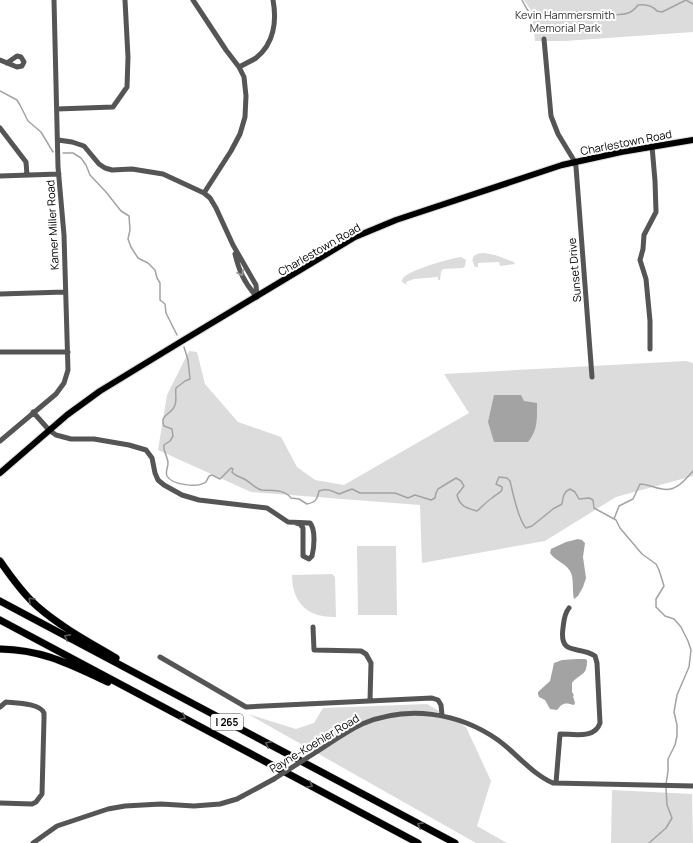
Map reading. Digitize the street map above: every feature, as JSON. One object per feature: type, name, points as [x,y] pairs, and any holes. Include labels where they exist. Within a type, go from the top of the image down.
[{"type":"highway","points":[[0,561],[13,580],[28,597],[57,622],[206,711]]},
{"type":"highway","name":"I 265","points":[[0,600],[455,843]]},
{"type":"highway","name":"I 265","points":[[0,620],[418,843]]},
{"type":"highway","points":[[0,648],[27,651],[58,659],[161,706]]},
{"type":"main road","name":"Charlestown Road","points":[[0,473],[67,415],[100,391],[356,237],[381,226],[575,162],[652,146],[693,140]]},
{"type":"street","name":"Kamer Miller Road","points":[[0,441],[56,394],[64,383],[68,370],[64,235],[59,174],[54,0]]},
{"type":"street","points":[[57,109],[113,107],[125,92],[127,87],[128,57],[125,0]]},
{"type":"street","points":[[193,0],[239,67],[244,77],[245,86],[246,106],[243,124],[231,151],[204,193]]},
{"type":"street","points":[[239,67],[256,58],[271,39],[274,26],[275,9],[273,0]]},
{"type":"street","points":[[544,39],[551,116],[558,134],[575,162]]},
{"type":"street","points":[[0,60],[7,63]]},
{"type":"street","points":[[0,128],[26,162],[27,175]]},
{"type":"street","points":[[58,140],[84,146],[99,164],[105,168],[112,170],[132,169],[163,174],[204,193],[210,198],[216,208],[234,247],[239,269],[250,289],[257,297]]},
{"type":"street","points":[[650,348],[650,321],[646,279],[640,260],[643,249],[644,235],[656,212],[652,146]]},
{"type":"street","name":"Sunset Drive","points":[[575,162],[579,196],[592,377]]},
{"type":"street","points":[[0,176],[59,174]]},
{"type":"street","points":[[0,294],[66,292]]},
{"type":"street","points":[[0,352],[68,352]]},
{"type":"street","points":[[33,412],[56,436],[66,438],[94,439],[142,449],[148,452],[152,458],[158,480],[182,495],[199,500],[267,508],[288,522],[308,522],[313,527],[313,554],[309,559],[303,556],[303,528],[300,524],[296,523]]},
{"type":"street","points":[[556,783],[560,734],[587,735],[596,731],[600,723],[597,663],[594,656],[586,652],[573,650],[565,646],[563,642],[564,617],[569,608]]},
{"type":"street","points":[[313,627],[314,650],[361,651],[370,658],[370,701]]},
{"type":"street","points":[[160,657],[246,707],[432,698],[438,700],[441,705],[442,715]]},
{"type":"street","points":[[0,707],[6,702],[36,705],[42,709],[44,713],[42,794],[36,802],[32,804],[0,803]]},
{"type":"street","name":"Payne-Koehler Road","points":[[33,843],[57,826],[111,809],[125,806],[161,804],[194,806],[220,804],[237,799],[274,778],[352,729],[378,718],[405,713],[442,715],[460,720],[484,731],[499,740],[542,777],[556,783],[693,786]]},
{"type":"green space","name":"Kevin Hammersmith Memorial Park","points":[[524,0],[693,0],[693,32],[565,41],[535,41],[532,12]]},
{"type":"green space","points":[[484,253],[495,255],[514,262],[515,264],[500,266],[499,262],[478,263],[478,267],[475,267],[473,264],[474,256]]},
{"type":"green space","points":[[461,257],[466,260],[465,266],[463,268],[443,269],[440,280],[438,280],[438,277],[414,279],[406,282],[407,285],[402,282],[404,277],[415,271],[440,262]]},
{"type":"green space","points":[[189,351],[197,352],[205,384],[238,422],[281,437],[297,467],[315,480],[344,485],[469,413],[444,374],[686,361],[693,363],[693,476],[616,497],[545,541],[422,563],[420,505],[251,492],[158,450],[167,395]]},
{"type":"green space","points":[[357,546],[396,546],[397,615],[358,615]]},
{"type":"green space","points":[[332,574],[335,577],[336,617],[326,617],[310,612],[299,601],[295,594],[292,575]]},
{"type":"green space","points":[[427,704],[466,727],[491,781],[477,826],[507,843],[476,843],[248,714],[296,729],[314,723],[323,708]]},
{"type":"green space","points":[[612,790],[692,794],[693,843],[611,843]]},
{"type":"shaded area","points":[[494,395],[521,395],[524,401],[537,403],[537,419],[534,433],[528,442],[494,442],[488,422]]},
{"type":"shaded area","points":[[578,539],[585,543],[583,557],[586,578],[578,596],[574,599],[571,573],[550,553],[551,549],[566,542]]},
{"type":"shaded area","points":[[562,660],[587,660],[587,665],[585,672],[572,683],[574,705],[566,703],[560,706],[557,710],[550,709],[545,700],[539,697],[538,692],[550,681],[554,663]]},
{"type":"waterway","points":[[522,0],[529,12],[536,16]]},
{"type":"waterway","points":[[686,0],[693,4]]},
{"type":"waterway","points":[[543,13],[569,17],[577,12],[590,18],[600,19],[628,13],[635,9],[638,5],[648,5],[657,11],[662,12],[686,0]]},
{"type":"waterway","points":[[0,91],[17,100],[28,121],[41,132],[53,152]]},
{"type":"waterway","points":[[63,153],[73,153],[81,158],[90,175],[121,211],[129,216],[130,230],[128,239],[131,247],[138,258],[148,263],[155,270],[160,283],[160,300],[165,304],[166,313],[177,335]]},
{"type":"waterway","points":[[184,347],[188,360],[190,379],[176,388],[175,405],[163,419],[164,426],[172,429],[173,436],[170,441],[164,445],[164,448],[168,463],[166,474],[174,482],[185,485],[202,484],[206,482],[209,476],[212,475],[220,479],[231,468],[233,469],[232,472],[235,475],[262,490],[282,492],[291,498],[299,499],[307,504],[316,500],[319,491],[329,490],[339,494],[352,489],[360,493],[395,493],[408,498],[415,495],[431,500],[435,498],[438,489],[456,478],[461,481],[464,486],[457,495],[458,499],[462,505],[477,511],[502,490],[502,487],[496,484],[499,477],[507,478],[510,481],[518,513],[526,528],[532,526],[553,509],[562,504],[565,493],[570,489],[575,492],[579,499],[589,498],[593,500],[594,508],[616,520],[620,528],[642,554],[656,564],[664,586],[656,599],[656,607],[665,616],[674,619],[681,627],[691,650],[689,667],[677,695],[674,712],[677,725],[677,736],[675,745],[668,759],[666,784]]},
{"type":"waterway","points":[[614,519],[619,506],[633,499],[640,484],[662,489],[672,489],[680,484],[693,471]]},
{"type":"waterway","points":[[649,843],[666,828],[672,818],[667,805],[666,788]]}]
